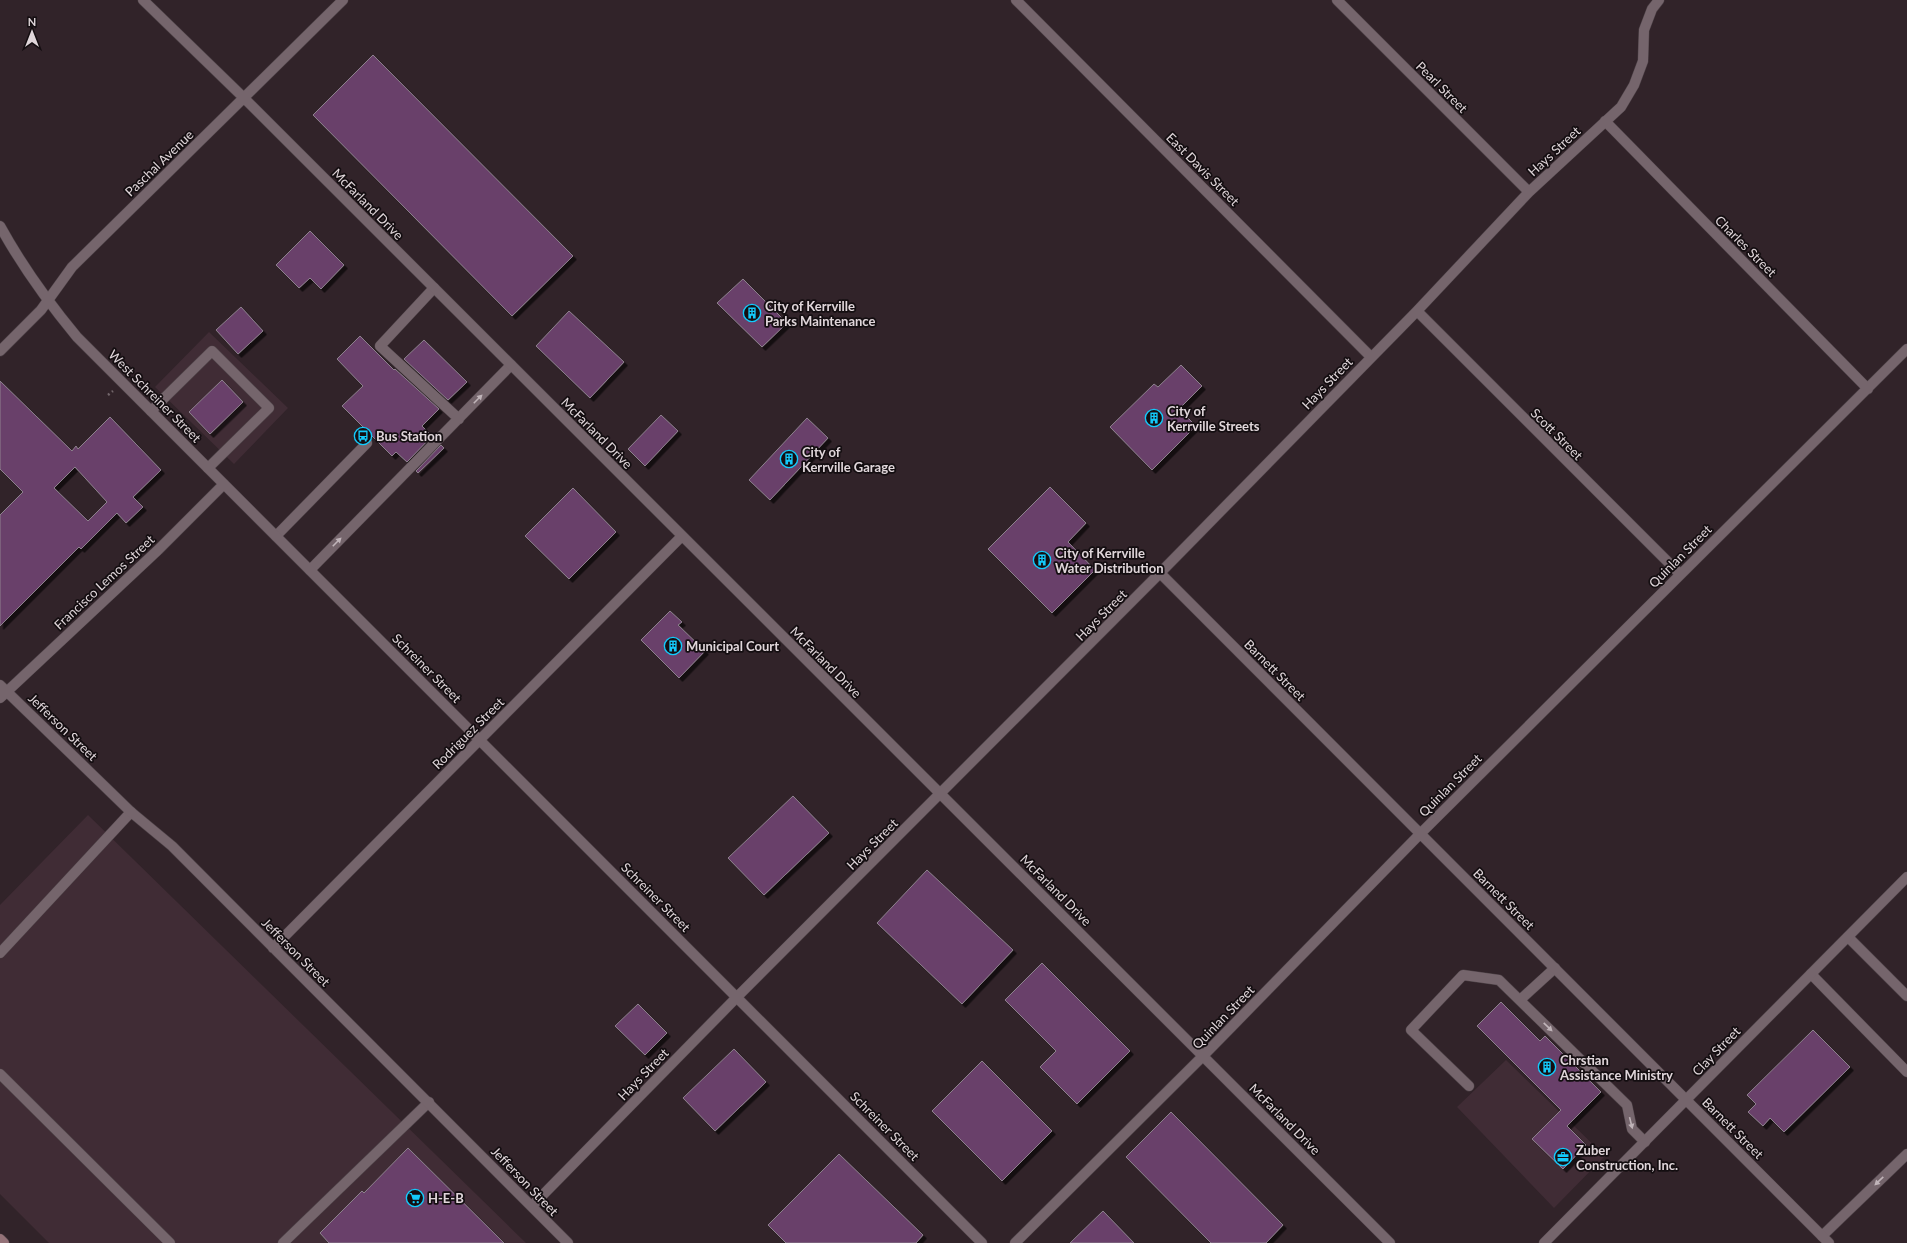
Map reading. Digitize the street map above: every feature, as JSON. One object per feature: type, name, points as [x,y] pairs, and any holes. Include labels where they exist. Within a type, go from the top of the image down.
[{"type":"main road","points":[[0,1239],[4,1243]]},
{"type":"street","name":"McFarland Drive","points":[[143,0],[244,98],[1390,1243]]},
{"type":"street","name":"Paschal Avenue","points":[[0,351],[41,310],[72,267],[343,0]]},
{"type":"street","name":"East Davis Street","points":[[1016,0],[1371,357]]},
{"type":"street","name":"Pearl Street","points":[[1337,0],[1529,192]]},
{"type":"street","name":"Hays Street","points":[[532,1206],[737,996],[1160,574],[1417,311],[1529,192],[1621,107],[1634,85],[1643,61],[1644,30],[1652,9],[1659,0]]},
{"type":"street","name":"Charles Street","points":[[1605,122],[1868,389]]},
{"type":"street","name":"West Schreiner Street","points":[[0,226],[25,269],[47,301],[77,337],[310,570]]},
{"type":"street","points":[[434,288],[380,346],[459,419]]},
{"type":"street","name":"Scott Street","points":[[1417,311],[1680,574]]},
{"type":"street","name":"Quinlan Street","points":[[1015,1243],[1203,1056],[1420,834],[1907,349]]},
{"type":"street","points":[[151,411],[212,351],[264,402],[269,408],[208,468]]},
{"type":"street","points":[[310,570],[511,365]]},
{"type":"street","points":[[276,536],[366,443]]},
{"type":"street","name":"Francisco Lemos Street","points":[[2,691],[158,550],[224,484]]},
{"type":"street","name":"Rodriguez Street","points":[[273,948],[682,536]]},
{"type":"street","name":"Schreiner Street","points":[[310,570],[982,1243]]},
{"type":"street","name":"Barnett Street","points":[[1160,574],[1825,1240]]},
{"type":"street","name":"Jefferson Street","points":[[2,691],[132,812],[172,846],[273,948],[430,1102],[568,1243]]},
{"type":"street","points":[[0,953],[132,812]]},
{"type":"street","name":"Clay Street","points":[[1544,1243],[1687,1101],[1848,937],[1906,881]]},
{"type":"street","points":[[1848,937],[1907,996]]},
{"type":"street","points":[[1520,1000],[1555,968]]},
{"type":"street","points":[[1811,974],[1907,1072]]},
{"type":"street","points":[[1469,1086],[1411,1030],[1463,975],[1499,980],[1627,1104],[1632,1129],[1645,1142]]},
{"type":"street","points":[[0,1074],[170,1243]]},
{"type":"street","points":[[283,1243],[430,1102]]},
{"type":"street","points":[[1825,1240],[1907,1154]]},
{"type":"shaded area","points":[[209,332],[288,408],[234,464],[155,387]]},
{"type":"shaded area","points":[[88,815],[526,1243],[49,1243],[0,1194],[0,905]]},
{"type":"shaded area","points":[[1506,1060],[1605,1156],[1554,1208],[1457,1107]]},
{"type":"building","points":[[373,55],[573,256],[512,316],[313,115]]},
{"type":"building","points":[[310,231],[344,265],[321,289],[310,278],[299,288],[276,265]]},
{"type":"building","name":"City of Kerrville Parks Maintenance","points":[[743,279],[787,323],[762,347],[717,303]]},
{"type":"building","points":[[241,307],[263,331],[238,354],[216,330]]},
{"type":"building","points":[[569,311],[624,362],[590,398],[536,346]]},
{"type":"building","points":[[360,336],[394,370],[395,369],[439,409],[422,426],[432,436],[407,462],[396,452],[392,456],[342,406],[363,386],[337,359]]},
{"type":"building","points":[[424,340],[467,382],[448,400],[404,359]]},
{"type":"building","name":"City of Kerrville Streets","points":[[1181,365],[1202,386],[1179,409],[1196,426],[1152,470],[1110,427],[1154,384],[1158,387]]},
{"type":"building","points":[[222,380],[243,402],[210,434],[189,412]]},
{"type":"building","points":[[0,381],[72,451],[76,446],[78,449],[110,417],[161,470],[133,497],[143,507],[126,523],[117,513],[81,549],[79,547],[0,626],[0,515],[23,492],[0,469]],"holes":[[[75,467],[107,502],[88,521],[54,488]]]},
{"type":"building","points":[[661,415],[678,431],[645,466],[628,449]]},
{"type":"building","name":"City of Kerrville Garage","points":[[807,418],[828,438],[770,500],[749,480]]},
{"type":"building","points":[[441,445],[444,448],[418,473],[416,471]]},
{"type":"building","name":"City of Kerrville Water Distribution","points":[[1050,487],[1086,523],[1068,542],[1095,570],[1052,613],[988,549]]},
{"type":"building","points":[[573,488],[616,532],[569,579],[525,536]]},
{"type":"building","name":"Municipal Court","points":[[670,611],[682,622],[678,625],[705,651],[679,678],[641,640]]},
{"type":"building","points":[[793,796],[829,833],[764,895],[728,858]]},
{"type":"building","points":[[927,870],[1013,950],[962,1004],[877,923]]},
{"type":"building","points":[[1042,963],[1130,1051],[1077,1104],[1040,1067],[1056,1051],[1005,1000]]},
{"type":"building","name":"Chrstian Assistance Ministry","points":[[1501,1002],[1540,1041],[1545,1036],[1601,1092],[1567,1126],[1586,1145],[1563,1169],[1532,1139],[1561,1110],[1477,1026]]},
{"type":"building","points":[[638,1004],[667,1033],[645,1055],[615,1026]]},
{"type":"building","points":[[1813,1030],[1850,1067],[1784,1132],[1770,1118],[1763,1126],[1748,1112],[1756,1104],[1747,1095]]},
{"type":"building","points":[[734,1049],[766,1082],[715,1131],[683,1098]]},
{"type":"building","points":[[982,1061],[1052,1131],[1002,1181],[932,1111]]},
{"type":"building","points":[[1171,1112],[1283,1225],[1266,1243],[1211,1243],[1126,1157]]},
{"type":"building","name":"H-E-B","points":[[408,1148],[504,1243],[329,1243],[320,1233],[362,1191],[364,1193]]},
{"type":"building","points":[[839,1154],[923,1235],[916,1243],[786,1243],[768,1225]]},
{"type":"building","points":[[1103,1211],[1134,1243],[1070,1243]]},
{"type":"place","name":"City of Kerrville Parks Maintenance","points":[[752,313]]},
{"type":"place","name":"City of Kerrville Streets","points":[[1154,418]]},
{"type":"place","name":"Bus Station","points":[[363,436]]},
{"type":"place","name":"City of Kerrville Garage","points":[[789,459]]},
{"type":"place","name":"City of Kerrville Water Distribution","points":[[1042,560]]},
{"type":"place","name":"Municipal Court","points":[[673,646]]},
{"type":"place","name":"Chrstian Assistance Ministry","points":[[1547,1067]]},
{"type":"place","name":"Zuber Construction, Inc.","points":[[1563,1157]]},
{"type":"place","name":"H-E-B","points":[[415,1198]]}]
